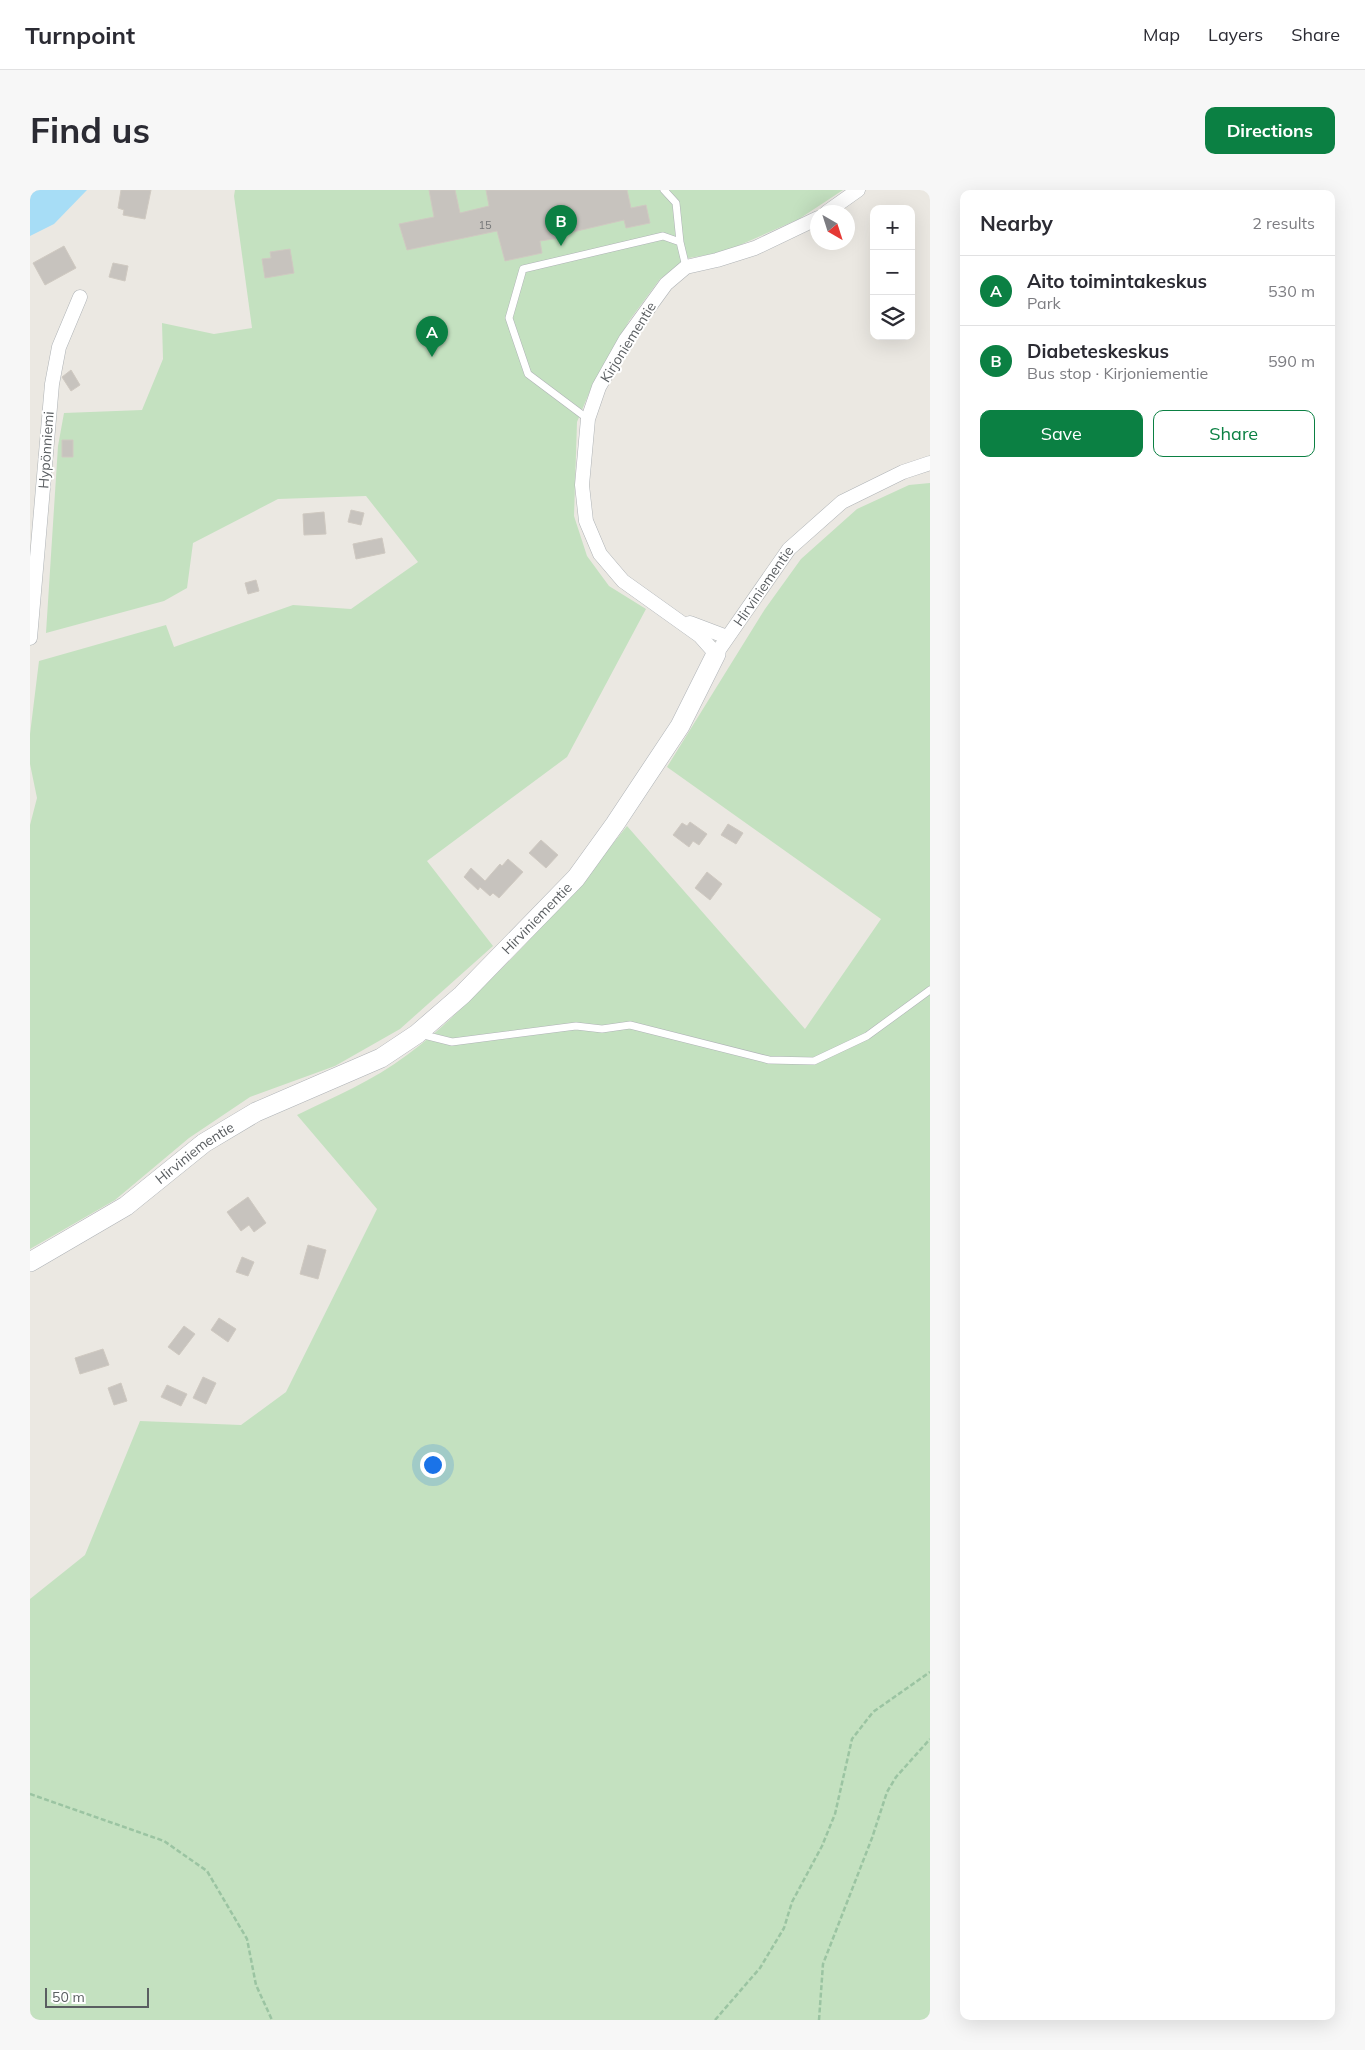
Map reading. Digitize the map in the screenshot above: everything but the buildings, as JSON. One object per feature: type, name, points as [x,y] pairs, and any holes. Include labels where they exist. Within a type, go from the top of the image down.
[{"type":"street","points":[[837,205],[858,190]]},
{"type":"street","name":"Kirjoniementie","points":[[716,654],[700,636],[677,618],[623,582],[600,554],[586,521],[582,485],[588,419],[599,387],[626,339],[666,284],[686,267],[718,260],[755,248],[810,222]]},
{"type":"street","name":"Hypönniemi","points":[[30,638],[52,384],[59,347],[80,297]]},
{"type":"street","name":"Hirviniementie","points":[[30,1262],[126,1206],[204,1143],[256,1112],[381,1058],[417,1034],[462,995],[576,878],[616,824],[680,726],[716,654],[789,549],[842,502],[903,472],[930,463]]},
{"type":"street","name":"Kirjoniementie","points":[[677,618],[727,637]]},
{"type":"lane","points":[[664,190],[676,203],[680,242],[686,267]]},
{"type":"lane","points":[[588,419],[528,374],[509,318],[523,269],[663,236],[680,242]]},
{"type":"lane","points":[[417,1034],[452,1042],[576,1026],[602,1029],[630,1025],[769,1060],[814,1061],[867,1036],[930,990]]},
{"type":"path","points":[[715,2020],[760,1968],[784,1928],[792,1902],[822,1846],[835,1814],[852,1740],[873,1712],[930,1672]]},
{"type":"path","points":[[818,2020],[823,1964],[872,1838],[887,1792],[896,1777],[930,1739]]},
{"type":"path","points":[[30,1794],[164,1841],[207,1870],[247,1939],[256,1985],[272,2020]]},
{"type":"green space","points":[[235,190],[843,190],[820,205],[810,205],[810,212],[799,219],[724,252],[689,258],[660,279],[629,321],[592,386],[577,422],[574,516],[587,556],[609,586],[646,609],[567,757],[427,861],[493,946],[400,1029],[335,1066],[250,1097],[189,1138],[115,1200],[30,1249],[30,825],[37,798],[30,764],[30,734],[39,661],[166,625],[174,647],[293,605],[351,609],[418,562],[366,496],[278,499],[193,543],[187,588],[164,601],[46,633],[58,446],[64,413],[142,410],[163,359],[162,323],[214,334],[252,328],[234,196]]},
{"type":"green space","points":[[930,483],[930,2020],[30,2020],[30,1599],[85,1555],[140,1421],[241,1425],[286,1392],[377,1209],[297,1115],[381,1072],[407,1055],[437,1031],[540,929],[627,826],[805,1029],[881,919],[667,767],[765,609],[801,559],[857,509],[909,485]]},
{"type":"water","points":[[30,190],[87,190],[54,224],[30,236]]},
{"type":"place","name":"Diabeteskeskus","points":[[561,246]]},
{"type":"place","name":"Aito toimintakeskus","points":[[432,357]]}]
